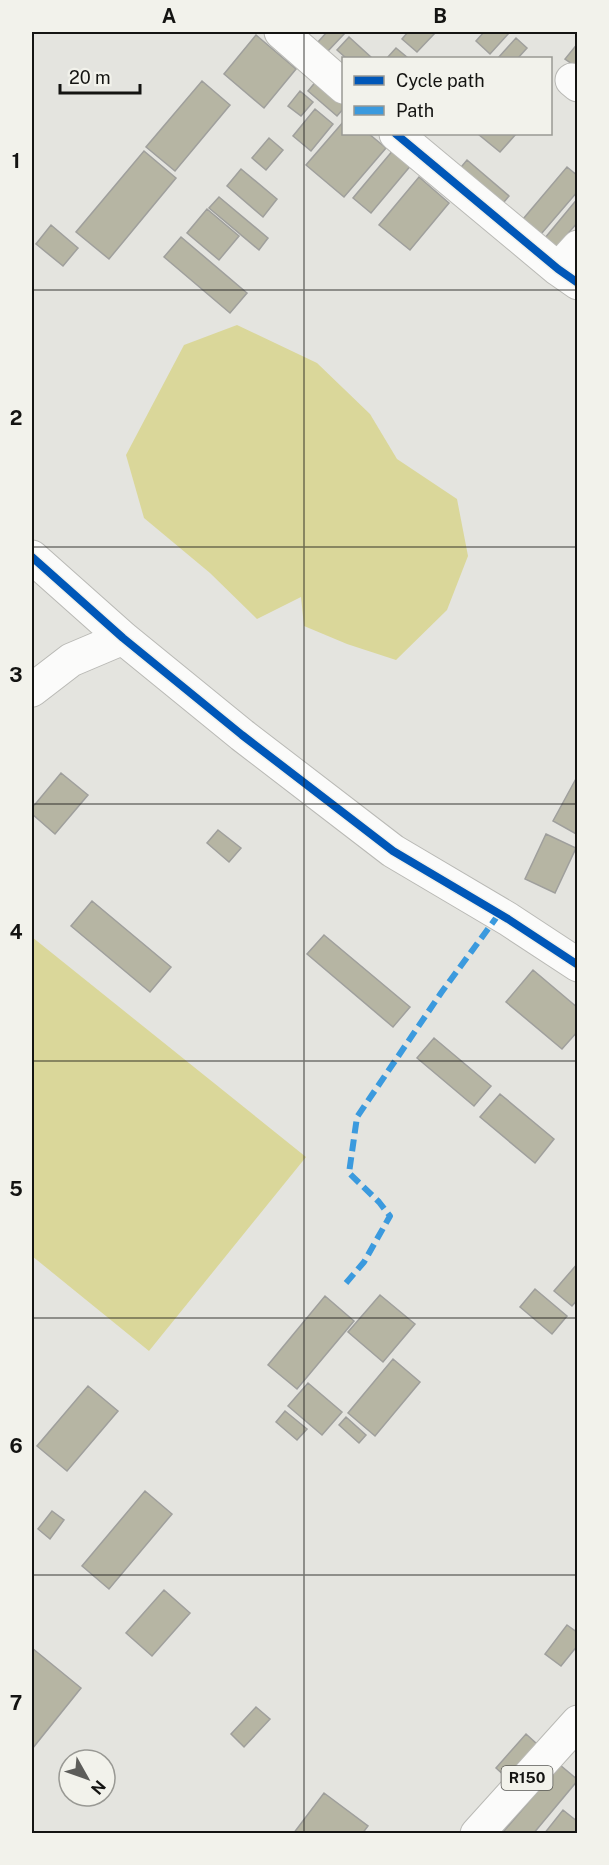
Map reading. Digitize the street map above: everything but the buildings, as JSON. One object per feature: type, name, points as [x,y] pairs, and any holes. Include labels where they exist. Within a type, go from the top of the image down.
[{"type":"street","points":[[280,32],[342,85]]},
{"type":"street","points":[[397,135],[571,266]]},
{"type":"street","points":[[32,557],[123,638],[242,735],[393,851],[508,919],[578,965]]},
{"type":"street","points":[[32,690],[71,660],[123,638]]},
{"type":"street","name":"R150","points":[[477,1833],[578,1722]]},
{"type":"shaded area","points":[[237,325],[317,363],[370,414],[397,459],[457,499],[468,556],[447,610],[396,660],[347,644],[304,626],[301,597],[257,619],[210,573],[144,518],[126,455],[184,345]]},
{"type":"shaded area","points":[[32,937],[306,1157],[149,1351],[32,1256]]},
{"type":"marked path","points":[[346,1283],[364,1262],[390,1216],[349,1173],[357,1117],[441,993],[499,914]]},
{"type":"cycle path","points":[[397,135],[558,269],[578,283]]},
{"type":"cycle path","points":[[32,557],[123,638],[242,735],[393,851],[508,919],[578,965]]}]
